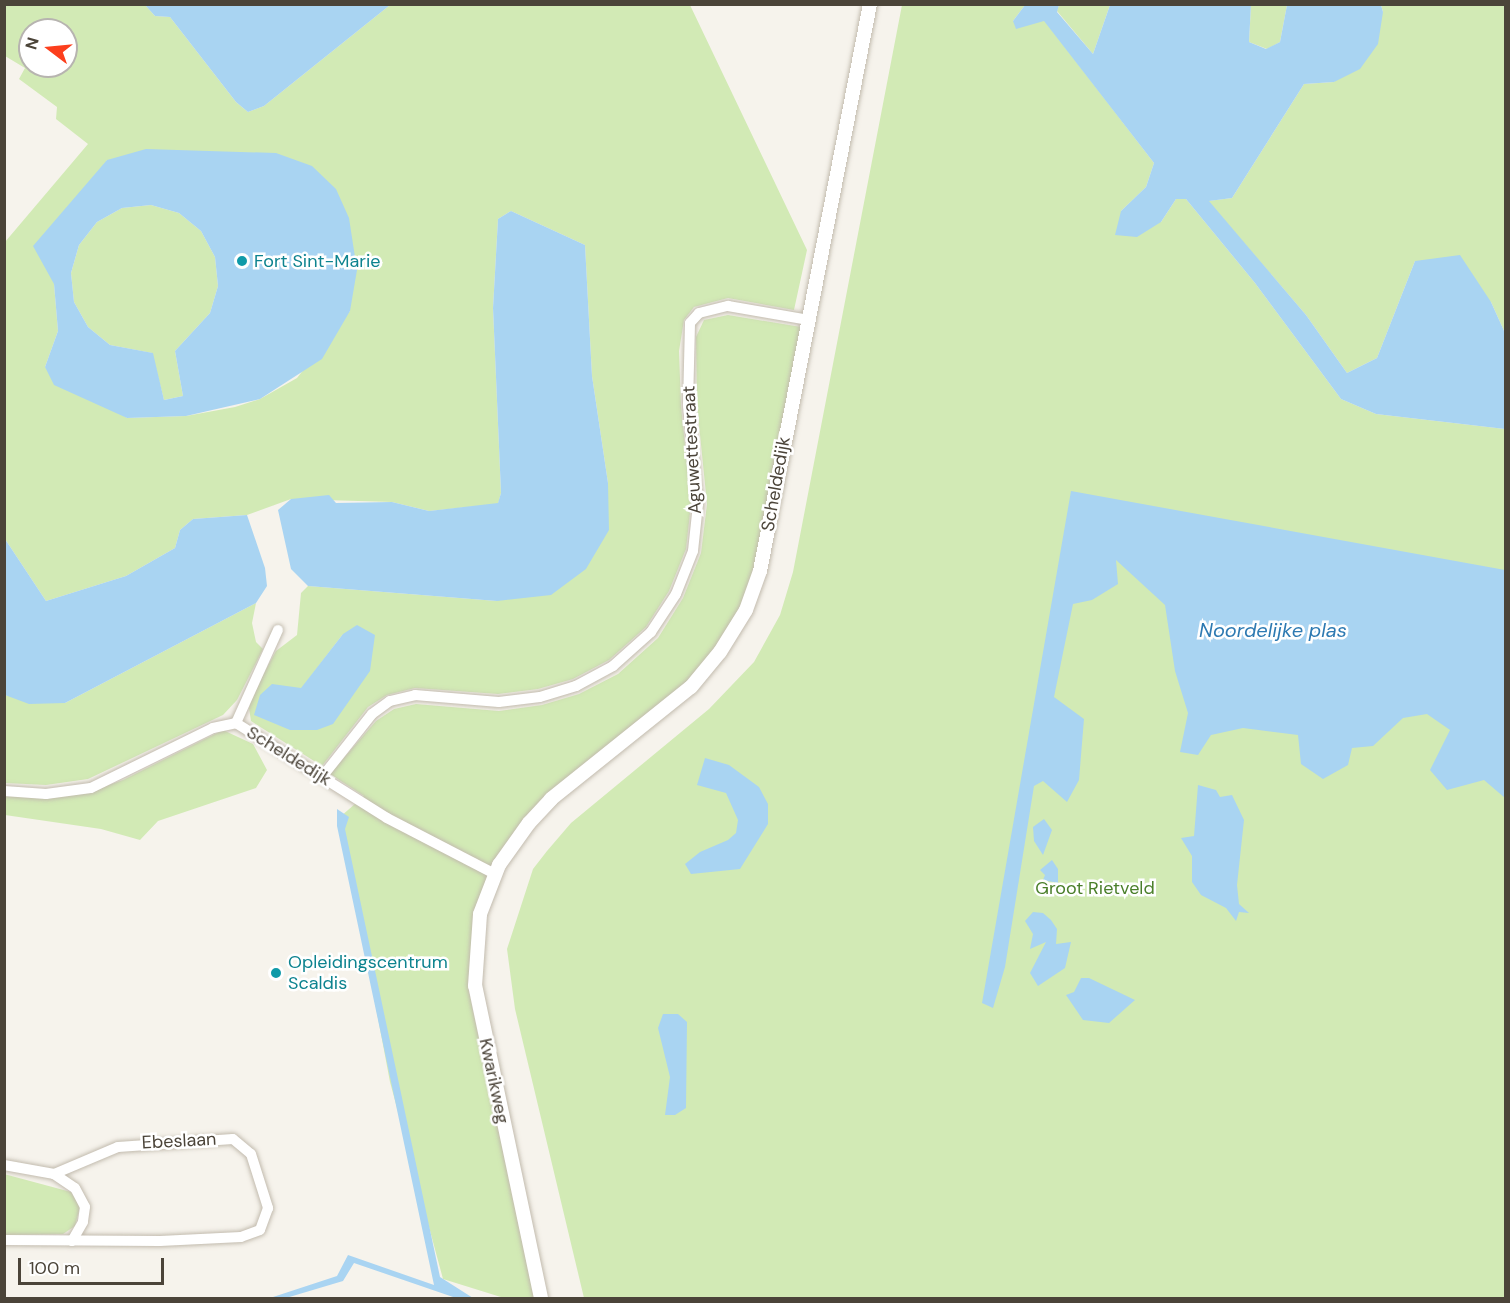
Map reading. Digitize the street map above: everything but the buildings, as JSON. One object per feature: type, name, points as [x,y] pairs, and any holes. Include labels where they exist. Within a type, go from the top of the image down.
[{"type":"street","name":"Scheldedijk","points":[[4,790],[46,794],[91,788],[213,728],[236,723],[387,818],[497,869],[551,800],[691,687],[720,652],[746,610],[760,571],[870,4]]},
{"type":"street","name":"Aguwettestraat","points":[[322,777],[372,714],[390,701],[415,695],[499,702],[540,697],[576,686],[613,666],[651,632],[676,594],[693,551],[698,504],[688,405],[687,351],[690,323],[699,313],[728,306],[809,320]]},
{"type":"street","points":[[236,723],[278,630]]},
{"type":"street","name":"Kwarikweg","points":[[497,869],[480,914],[475,986],[541,1299]]},
{"type":"street","name":"Ebeslaan","points":[[4,1240],[72,1241],[241,1237],[260,1230],[268,1208],[251,1154],[233,1139],[125,1145],[54,1174]]},
{"type":"street","points":[[4,1165],[54,1174],[75,1188],[85,1207],[83,1222],[72,1241]]},
{"type":"green space","points":[[4,5],[145,5],[155,16],[170,17],[236,102],[248,112],[264,106],[390,5],[690,5],[807,250],[794,310],[728,298],[694,307],[684,320],[679,351],[681,406],[691,504],[686,549],[669,591],[646,627],[609,660],[573,679],[538,689],[498,694],[415,688],[387,695],[368,707],[322,766],[251,721],[249,708],[254,691],[276,651],[297,635],[301,593],[308,586],[497,601],[608,483],[592,376],[585,245],[511,211],[498,219],[493,308],[501,493],[498,504],[429,511],[392,502],[291,499],[247,515],[193,519],[180,530],[175,548],[126,576],[46,601],[5,539],[5,242],[88,144],[56,119],[57,107],[19,79],[78,78],[78,18],[18,18],[18,64],[5,56]],"holes":[[[107,160],[350,311],[297,378],[260,399],[235,407],[186,416],[127,418],[45,367],[58,331],[54,284]],[[343,634],[290,730],[301,689]]]},
{"type":"green space","name":"Groot Rietveld","points":[[902,5],[1025,5],[1013,21],[1044,20],[1154,163],[1146,187],[1121,211],[1161,222],[1176,199],[1186,199],[1255,283],[1341,399],[1376,414],[1505,429],[1505,1298],[584,1298],[515,1009],[507,949],[533,869],[547,851],[571,823],[709,709],[754,662],[780,615],[793,572]]},
{"type":"green space","points":[[1059,5],[1110,5],[1093,54],[1057,11]]},
{"type":"green space","points":[[1251,5],[1287,5],[1280,42],[1267,49],[1249,42]]},
{"type":"green space","points":[[1381,5],[1505,5],[1505,333],[1491,302],[1415,261],[1377,358],[1347,373],[1306,315],[1208,201],[1232,198],[1304,84],[1334,82],[1383,12]]},
{"type":"green space","points":[[151,205],[179,213],[201,231],[215,257],[218,286],[210,313],[175,351],[183,396],[164,400],[152,353],[110,345],[88,327],[74,302],[71,273],[79,245],[97,222],[122,208]]},
{"type":"green space","points":[[728,315],[801,327],[754,569],[740,607],[715,648],[686,683],[524,819],[493,861],[474,913],[468,987],[534,1298],[504,1298],[443,1279],[390,1082],[340,817],[364,796],[330,774],[376,721],[394,709],[416,704],[499,711],[542,705],[579,694],[618,674],[658,638],[683,598],[701,553],[707,504],[697,405],[696,337],[704,320]]},
{"type":"green space","points":[[256,603],[252,623],[256,642],[263,649],[237,700],[223,715],[88,779],[46,785],[5,783],[4,695],[65,703]]},
{"type":"green space","points":[[223,730],[253,744],[267,770],[256,788],[158,821],[140,840],[101,829],[5,815],[4,795],[86,793],[123,780]]},
{"type":"green space","points":[[4,1174],[71,1192],[80,1207],[75,1226],[63,1234],[5,1235]]},
{"type":"water","points":[[145,5],[390,5],[264,106],[248,112],[236,102],[170,17],[155,16]]},
{"type":"water","points":[[1025,5],[1059,5],[1057,12],[1093,54],[1110,5],[1251,5],[1249,42],[1266,49],[1280,42],[1287,5],[1381,5],[1383,12],[1378,44],[1360,69],[1334,82],[1304,84],[1232,198],[1209,201],[1306,315],[1347,373],[1377,358],[1415,261],[1460,255],[1491,302],[1505,333],[1505,429],[1376,414],[1341,399],[1255,283],[1186,199],[1176,199],[1161,222],[1137,237],[1115,235],[1121,211],[1146,187],[1154,163],[1044,21],[1016,29],[1013,21]]},
{"type":"water","points":[[146,149],[276,153],[312,166],[336,189],[349,218],[357,270],[350,311],[322,359],[260,399],[186,416],[127,418],[54,385],[45,367],[58,331],[54,284],[33,246],[107,160]],"holes":[[[151,205],[179,213],[201,231],[215,257],[218,286],[210,313],[175,351],[183,396],[164,400],[153,353],[110,345],[88,327],[74,302],[71,273],[79,245],[97,222],[122,208]]]},
{"type":"water","points":[[511,211],[585,245],[592,376],[608,483],[609,530],[586,569],[551,595],[497,601],[308,586],[291,569],[278,510],[291,499],[329,495],[336,503],[392,502],[429,511],[498,503],[501,493],[493,308],[498,219]]},
{"type":"water","name":"Noordelijke plas","points":[[1071,491],[1505,570],[1505,798],[1484,780],[1447,790],[1430,770],[1450,730],[1427,714],[1403,718],[1373,746],[1352,748],[1348,765],[1323,779],[1301,764],[1298,735],[1243,728],[1211,735],[1198,755],[1180,752],[1188,713],[1175,671],[1165,605],[1116,560],[1118,584],[1092,600],[1073,604],[1054,697],[1084,719],[1079,780],[1067,802],[1043,781],[1034,786],[1005,967],[993,1008],[982,1003]]},
{"type":"water","points":[[247,515],[265,568],[267,586],[256,603],[65,703],[29,704],[5,695],[5,539],[46,601],[126,576],[175,548],[180,530],[193,519]]},
{"type":"water","points":[[357,625],[375,635],[370,671],[333,724],[317,730],[290,730],[254,715],[260,695],[272,684],[301,688],[343,634]]},
{"type":"water","points":[[705,758],[729,765],[759,787],[768,804],[768,824],[740,869],[691,874],[685,864],[700,852],[728,840],[736,833],[738,820],[726,793],[697,785]]},
{"type":"water","points":[[1198,785],[1216,790],[1220,797],[1232,795],[1244,820],[1237,885],[1239,904],[1249,913],[1239,912],[1236,921],[1226,908],[1201,895],[1192,882],[1192,856],[1181,838],[1194,836]]},
{"type":"water","points":[[337,809],[349,817],[345,829],[440,1277],[473,1298],[456,1298],[354,1263],[343,1281],[286,1298],[270,1298],[337,1276],[348,1255],[434,1285],[337,826]]},
{"type":"water","points":[[1044,819],[1052,830],[1043,855],[1034,841],[1033,827]]},
{"type":"water","points":[[1052,860],[1058,869],[1058,883],[1043,880],[1045,875],[1040,870]]},
{"type":"water","points":[[1033,912],[1043,913],[1051,920],[1057,929],[1056,944],[1071,942],[1065,968],[1038,986],[1030,973],[1046,942],[1030,949],[1033,934],[1025,921]]},
{"type":"water","points":[[1081,978],[1089,978],[1135,1000],[1109,1023],[1083,1020],[1066,995],[1074,992]]},
{"type":"water","points":[[663,1014],[678,1014],[687,1022],[686,1108],[675,1115],[665,1115],[670,1077],[658,1028]]},
{"type":"place","name":"Fort Sint-Marie","points":[[242,261]]},
{"type":"place","name":"Opleidingscentrum Scaldis","points":[[276,973]]}]
